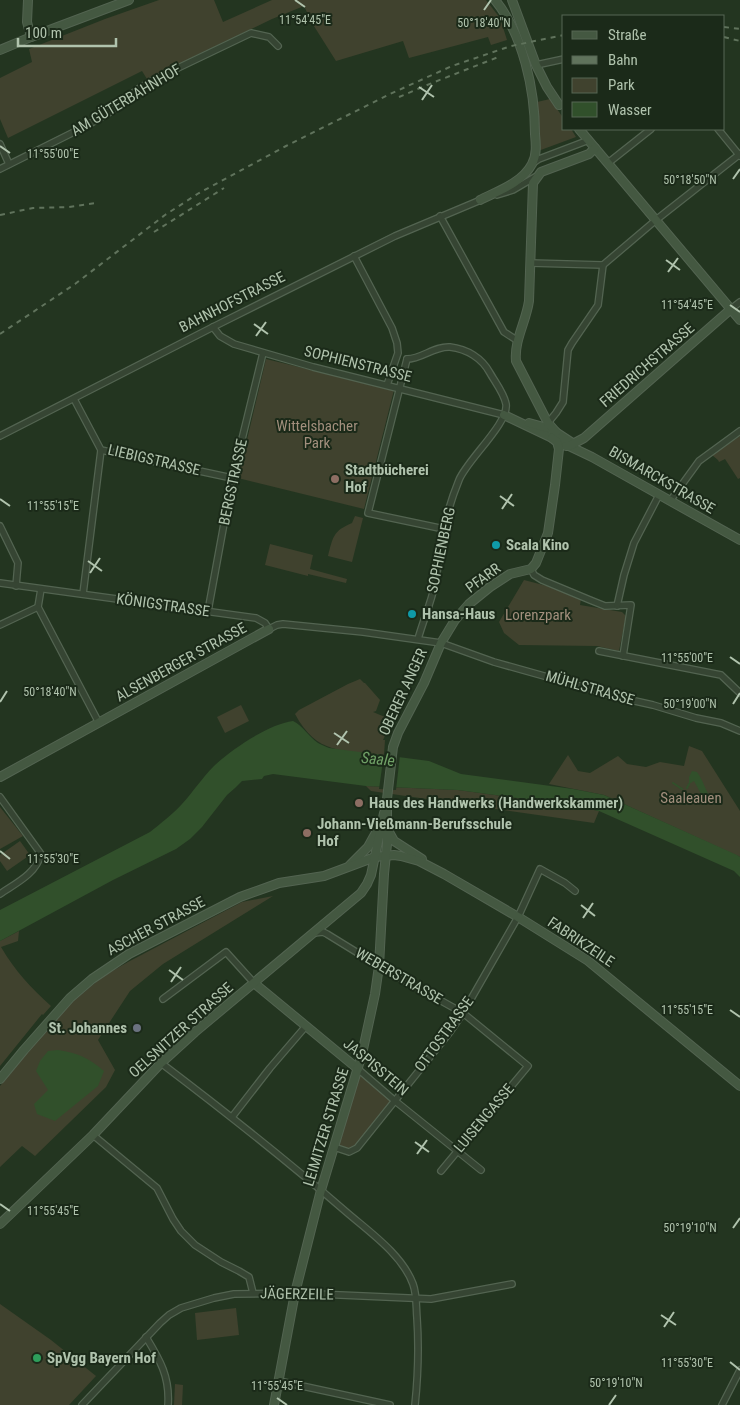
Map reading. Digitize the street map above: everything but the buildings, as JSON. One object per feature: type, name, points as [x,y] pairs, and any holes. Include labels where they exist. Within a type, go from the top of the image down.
[{"type":"main road","points":[[28,0],[27,22],[31,37]]},
{"type":"main road","points":[[0,50],[129,0]]},
{"type":"main road","points":[[495,0],[514,30],[531,88],[535,116],[536,155],[533,164]]},
{"type":"main road","points":[[502,0],[504,12]]},
{"type":"main road","points":[[514,0],[536,65],[547,87],[562,108]]},
{"type":"main road","points":[[524,59],[536,78],[562,108]]},
{"type":"main road","points":[[580,130],[740,320]]},
{"type":"main road","points":[[531,568],[536,563],[548,533],[559,452],[554,435],[546,425],[516,361],[515,351],[528,311],[533,183],[541,172],[589,154],[595,148]]},
{"type":"main road","name":"BAHNHOFSTRASSE","points":[[480,200],[511,185],[533,164]]},
{"type":"main road","name":"FRIEDRICHSTRASSE","points":[[571,445],[584,438],[731,309]]},
{"type":"main road","name":"SOPHIENSTRASSE","points":[[504,416],[546,425]]},
{"type":"main road","name":"SOPHIENSTRASSE","points":[[504,416],[554,435],[592,457]]},
{"type":"main road","points":[[590,432],[584,445],[592,457]]},
{"type":"main road","points":[[559,452],[564,447],[571,445]]},
{"type":"main road","points":[[555,485],[565,451],[571,445]]},
{"type":"main road","name":"BISMARCKSTRASSE","points":[[592,457],[740,540]]},
{"type":"main road","name":"PFARR","points":[[441,642],[455,620],[469,604],[510,574],[531,568]]},
{"type":"main road","name":"ALSENBERGER STRASSE","points":[[0,776],[269,629]]},
{"type":"main road","name":"OBERER ANGER","points":[[387,795],[392,753],[398,733],[424,683],[441,642]]},
{"type":"main road","points":[[383,818],[387,795]]},
{"type":"main road","name":"LEIMITZER STRASSE","points":[[274,1405],[295,1293],[321,1190],[358,1070],[375,994],[379,966],[388,827],[387,795]]},
{"type":"main road","name":"OELSNITZER STRASSE","points":[[0,1224],[93,1135],[161,1063],[365,888],[371,875],[383,818]]},
{"type":"main road","name":"ASCHER STRASSE","points":[[338,872],[352,864],[362,854],[372,841],[383,818]]},
{"type":"main road","points":[[388,827],[390,836],[394,841],[444,874]]},
{"type":"main road","name":"ASCHER STRASSE","points":[[0,1079],[35,1036],[70,998],[92,979],[129,954],[240,897],[279,884],[314,879],[338,872],[375,857],[386,855]]},
{"type":"main road","name":"FABRIKZEILE","points":[[386,855],[408,858],[444,874],[587,960],[740,1086]]},
{"type":"main road","name":"JASPISSTEIN","points":[[254,983],[358,1070]]},
{"type":"street","name":"AM GÜTERBAHNHOF","points":[[0,169],[86,126],[110,112],[155,79],[251,33],[269,37],[278,46]]},
{"type":"street","points":[[536,65],[562,59]]},
{"type":"street","points":[[608,163],[650,130]]},
{"type":"street","points":[[530,263],[603,265],[656,220],[740,155],[719,130]]},
{"type":"street","points":[[533,164],[540,159],[589,140]]},
{"type":"street","points":[[0,144],[10,164]]},
{"type":"street","name":"BAHNHOFSTRASSE","points":[[0,436],[354,256],[440,216],[480,200],[513,190],[541,172]]},
{"type":"street","points":[[440,216],[504,332],[518,341]]},
{"type":"street","points":[[354,256],[392,328],[397,343],[398,353],[387,385]]},
{"type":"street","points":[[534,429],[538,430],[546,425],[556,414],[562,402],[568,350],[598,305],[603,265]]},
{"type":"street","name":"FRIEDRICHSTRASSE","points":[[731,309],[740,302]]},
{"type":"street","name":"SOPHIENSTRASSE","points":[[213,327],[224,340],[263,353],[504,416]]},
{"type":"street","points":[[398,353],[407,359],[414,359],[437,348],[458,348],[470,352],[489,370],[505,400],[504,416]]},
{"type":"street","name":"BERGSTRASSE","points":[[208,611],[232,478],[263,353]]},
{"type":"street","points":[[407,359],[368,513],[444,530]]},
{"type":"street","name":"LIEBIGSTRASSE","points":[[74,398],[102,450],[232,478]]},
{"type":"street","name":"SOPHIENBERG","points":[[418,639],[435,584],[444,530],[459,479],[464,469],[504,416]]},
{"type":"street","points":[[670,501],[699,462],[740,432]]},
{"type":"street","points":[[83,594],[102,450]]},
{"type":"street","points":[[617,606],[634,543],[659,495]]},
{"type":"street","points":[[0,526],[18,563],[16,586]]},
{"type":"street","points":[[531,568],[534,575],[542,580],[605,606],[631,605],[623,656]]},
{"type":"street","name":"KÖNIGSTRASSE","points":[[0,584],[256,618],[265,623],[269,629]]},
{"type":"street","points":[[41,589],[38,607],[98,723]]},
{"type":"street","points":[[0,625],[38,607]]},
{"type":"street","points":[[269,629],[282,624],[441,642]]},
{"type":"street","name":"MÜHLSTRASSE","points":[[441,642],[494,662],[696,718],[721,723],[740,731]]},
{"type":"street","points":[[599,651],[721,675],[740,693]]},
{"type":"street","points":[[0,797],[41,854],[38,865],[34,869],[0,894]]},
{"type":"street","name":"OTTOSTRASSE","points":[[334,1147],[346,1152],[354,1150],[450,1032],[464,1013],[518,917],[540,869],[575,891]]},
{"type":"street","name":"WEBERSTRASSE","points":[[314,933],[323,932],[327,934],[379,966],[464,1013],[528,1066]]},
{"type":"street","points":[[163,999],[226,952],[254,983]]},
{"type":"street","points":[[232,1117],[306,1026]]},
{"type":"street","points":[[161,1063],[232,1117],[321,1190],[391,1251],[413,1284],[416,1299],[418,1380],[415,1405]]},
{"type":"street","name":"LUISENGASSE","points":[[441,1171],[528,1066]]},
{"type":"street","name":"JASPISSTEIN","points":[[358,1070],[481,1170]]},
{"type":"street","name":"JÄGERZEILE","points":[[93,1135],[157,1188],[173,1219],[181,1231],[195,1245],[248,1277],[252,1293],[431,1299],[512,1284]]},
{"type":"street","points":[[82,1405],[169,1315],[181,1308],[214,1298],[252,1293]]},
{"type":"street","points":[[146,1337],[161,1363],[166,1379],[168,1405]]},
{"type":"street","points":[[722,1405],[740,1370]]},
{"type":"street","points":[[279,1381],[390,1405]]},
{"type":"green space","points":[[159,0],[214,0],[223,22],[272,0],[486,0],[500,18],[507,40],[491,45],[488,37],[409,58],[403,41],[336,61],[312,23],[304,6],[272,19],[147,79],[142,71],[8,138],[0,119],[0,78],[32,62],[29,49]]},
{"type":"green space","points":[[550,99],[562,116],[562,130],[572,130],[576,137],[538,151],[537,102]]},
{"type":"green space","name":"Wittelsbacher Park","points":[[266,359],[394,390],[364,509],[238,478]]},
{"type":"green space","points":[[740,436],[740,478],[738,479],[725,459],[719,462],[712,455]]},
{"type":"green space","points":[[355,516],[363,518],[352,562],[328,556],[337,532],[352,523]]},
{"type":"green space","points":[[270,544],[313,555],[310,569],[347,579],[346,583],[265,565]]},
{"type":"green space","name":"Lorenzpark","points":[[524,580],[555,588],[581,599],[580,605],[622,612],[626,616],[619,651],[597,646],[519,645],[504,633],[499,622]]},
{"type":"green space","points":[[360,679],[380,700],[376,711],[373,712],[385,717],[389,727],[383,740],[385,740],[384,755],[343,751],[322,744],[303,727],[295,714],[299,710]]},
{"type":"green space","points":[[241,705],[249,721],[225,733],[217,717]]},
{"type":"green space","name":"Saaleauen","points":[[689,746],[702,751],[740,811],[740,857],[604,795],[549,784],[568,755],[578,771],[590,773],[618,756],[627,764],[646,767],[660,762],[684,766]]},
{"type":"green space","points":[[366,786],[458,790],[569,805],[599,811],[594,823],[371,791]]},
{"type":"green space","points":[[0,807],[23,836],[0,849]]},
{"type":"green space","points":[[20,841],[30,855],[7,871],[0,861],[0,855]]},
{"type":"green space","points":[[273,896],[163,964],[130,991],[98,1040],[115,1070],[106,1087],[35,1156],[22,1146],[0,1167],[0,1086],[53,1020],[102,977],[128,962],[242,902]]},
{"type":"green space","points":[[19,931],[18,941],[1,947],[24,979],[51,1006],[42,1014],[0,1066],[0,941]]},
{"type":"green space","points":[[357,1070],[393,1100],[359,1145],[350,1149],[335,1147]]},
{"type":"green space","name":"SpVgg Bayern Hof","points":[[0,1304],[51,1340],[96,1376],[69,1405],[0,1405]]},
{"type":"green space","points":[[236,1308],[239,1335],[197,1340],[195,1313]]},
{"type":"green space","points":[[175,1384],[183,1385],[182,1405],[174,1405]]},
{"type":"water","name":"Saale","points":[[293,721],[318,743],[329,748],[429,761],[461,774],[604,795],[737,855],[740,857],[740,877],[734,871],[599,811],[569,805],[458,790],[366,786],[273,774],[264,776],[262,779],[242,781],[227,795],[202,827],[176,849],[113,880],[0,941],[0,910],[150,832],[178,808],[210,771],[231,752],[262,732]]},
{"type":"water","points":[[692,771],[697,772],[701,778],[710,797],[707,800],[694,781],[689,784],[689,777]]},
{"type":"water","points":[[58,1050],[83,1057],[104,1071],[98,1086],[55,1121],[37,1114],[34,1104],[48,1090],[36,1071],[40,1061],[48,1051]]},
{"type":"pier","points":[[384,753],[400,755],[396,790],[379,789]]},
{"type":"waterway","points":[[673,783],[682,789]]},
{"type":"waterway","points":[[687,788],[689,784]]},
{"type":"railway","points":[[725,27],[740,29]]},
{"type":"railway","points":[[0,334],[75,284],[165,215],[199,193],[286,146],[390,94],[452,66],[511,46],[562,35]]},
{"type":"railway","points":[[725,37],[740,41]]},
{"type":"railway","points":[[399,97],[501,56]]},
{"type":"railway","points":[[154,232],[224,188]]},
{"type":"railway","points":[[0,215],[33,208],[69,207],[96,203]]},
{"type":"place","name":"Stadtbücherei Hof","points":[[335,479]]},
{"type":"place","name":"Scala Kino","points":[[496,545]]},
{"type":"place","name":"Hansa-Haus","points":[[412,614]]},
{"type":"place","name":"Haus des Handwerks (Handwerkskammer)","points":[[359,803]]},
{"type":"place","name":"Johann-Vießmann-Berufsschule Hof","points":[[307,833]]},
{"type":"place","name":"St. Johannes","points":[[137,1028]]},
{"type":"place","name":"SpVgg Bayern Hof","points":[[37,1358]]}]
